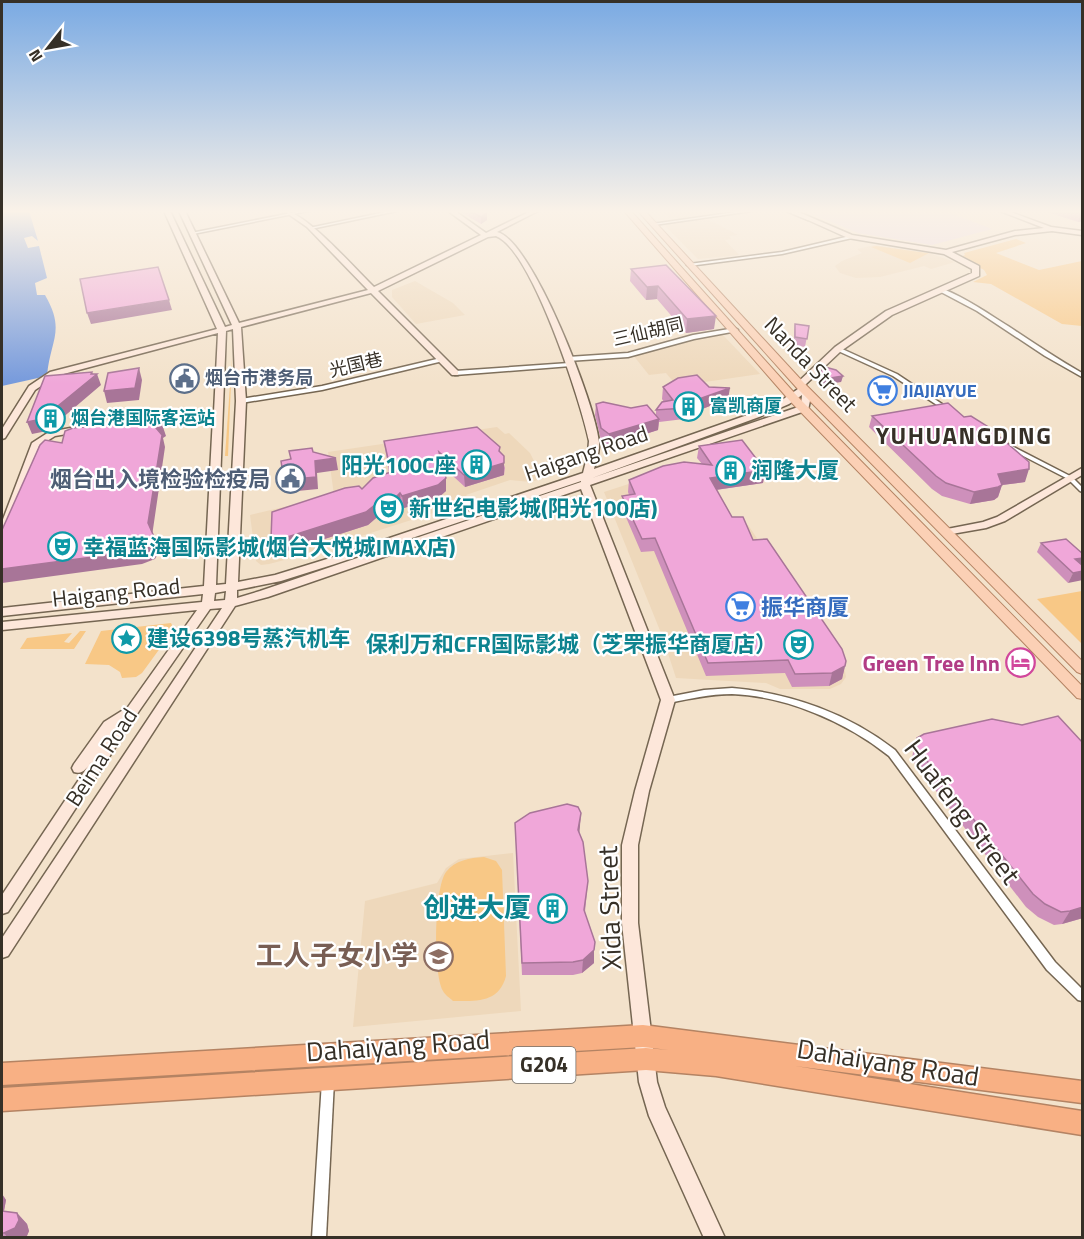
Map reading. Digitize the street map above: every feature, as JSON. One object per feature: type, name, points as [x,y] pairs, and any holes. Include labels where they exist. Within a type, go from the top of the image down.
[{"type":"highway","name":"Dahaiyang Road","points":[[2,1074],[644,1048],[1083,1092]]},
{"type":"highway","name":"Dahaiyang Road","points":[[2,1100],[328,1080],[644,1048],[716,1065],[1083,1123]]},
{"type":"main road","points":[[123,424],[219,414],[222,330],[194,269]]},
{"type":"main road","points":[[210,269],[237,327],[241,401]]},
{"type":"main road","points":[[353,269],[455,373]]},
{"type":"main road","points":[[2,436],[32,388],[44,377],[375,290],[417,269]]},
{"type":"main road","points":[[527,269],[539,289],[569,362],[593,437],[595,455],[586,481],[668,700]]},
{"type":"main road","name":"Nanda Street","points":[[679,269],[794,399],[1083,694]]},
{"type":"main road","name":"Nanda Street","points":[[693,269],[800,385],[1083,669]]},
{"type":"main road","points":[[800,385],[838,349],[889,313],[972,277],[978,270],[976,269]]},
{"type":"main road","points":[[794,399],[801,391],[800,385]]},
{"type":"main road","points":[[800,385],[807,396],[805,408]]},
{"type":"main road","name":"Haigang Road","points":[[2,626],[231,603],[264,594],[586,481],[794,399]]},
{"type":"main road","name":"Beima Road","points":[[2,951],[231,603],[241,401]]},
{"type":"main road","name":"Haigang Road","points":[[2,612],[210,590],[277,578],[586,481],[805,408]]},
{"type":"main road","name":"Beima Road","points":[[2,907],[134,708],[207,604],[210,590],[219,414]]},
{"type":"main road","points":[[781,417],[798,416],[823,427]]},
{"type":"main road","points":[[2,535],[35,444],[58,432],[93,428]]},
{"type":"main road","points":[[946,532],[986,525],[1001,519],[1083,471]]},
{"type":"main road","name":"Xida Street","points":[[668,700],[642,791],[630,845],[630,923],[648,1082],[656,1109],[715,1238]]},
{"type":"main road","points":[[79,768],[109,725],[134,708]]},
{"type":"street","points":[[943,291],[981,310],[1049,358],[1083,375]]},
{"type":"street","name":"三仙胡同","points":[[455,373],[628,355],[693,337],[735,330]]},
{"type":"street","points":[[838,349],[895,375],[955,414]]},
{"type":"street","name":"光国巷","points":[[241,401],[322,388],[441,360]]},
{"type":"street","points":[[1003,444],[1070,478],[1083,490]]},
{"type":"street","name":"Huafeng Street","points":[[668,700],[740,691],[828,716],[853,726],[881,744],[892,753],[1051,966],[1083,996]]},
{"type":"street","points":[[319,1238],[328,1080]]},
{"type":"shaded area","points":[[837,269],[913,269],[880,277],[856,278],[840,273]]},
{"type":"shaded area","points":[[982,269],[1082,269],[1082,326],[1062,324],[991,284],[973,282],[987,275]]},
{"type":"shaded area","points":[[415,281],[453,303],[465,315],[416,324],[392,297],[392,290]]},
{"type":"shaded area","points":[[722,334],[760,374],[677,386],[666,373],[649,375],[633,355],[695,338]]},
{"type":"shaded area","points":[[232,357],[228,456],[225,456]]},
{"type":"shaded area","points":[[497,427],[505,434],[509,433],[530,453],[534,461],[542,466],[554,466],[550,476],[531,482],[510,480],[466,495],[471,501],[292,558],[261,565],[256,561],[250,515],[334,495],[328,452]]},
{"type":"shaded area","name":"振华商厦","points":[[690,464],[733,524],[748,525],[844,666],[846,677],[841,684],[830,689],[780,689],[766,683],[676,678],[663,638],[604,492]]},
{"type":"shaded area","points":[[1082,591],[1082,644],[1037,599]]},
{"type":"shaded area","points":[[171,623],[174,629],[142,673],[136,677],[122,678],[120,672],[109,665],[85,664],[101,631]]},
{"type":"shaded area","points":[[80,631],[86,631],[74,649],[20,649],[27,638],[72,633],[64,642],[69,643]]},
{"type":"shaded area","name":"工人子女小学","points":[[513,853],[521,1011],[353,1027],[365,901],[437,883],[446,868],[459,859]]},
{"type":"shaded area","points":[[484,857],[496,861],[502,870],[506,976],[498,991],[486,999],[453,1001],[443,991],[436,950],[437,912],[442,881],[446,872],[458,862]]},
{"type":"water","points":[[2,269],[45,269],[47,278],[35,283],[37,295],[45,295],[55,318],[56,327],[47,376],[2,386]]},
{"type":"building","points":[[159,269],[169,300],[87,313],[80,279]]},
{"type":"building","points":[[631,269],[670,269],[716,316],[687,319],[658,286],[647,287]]},
{"type":"building","points":[[795,324],[809,326],[807,339],[795,337]]},
{"type":"building","points":[[825,367],[836,370],[843,376],[824,379],[819,374]]},
{"type":"building","points":[[139,368],[135,388],[104,391],[108,373]]},
{"type":"building","points":[[92,372],[91,374],[97,374],[42,419],[27,422],[45,376]]},
{"type":"building","points":[[697,375],[709,387],[730,388],[699,399],[685,408],[656,410],[662,402],[673,400],[663,387],[678,378]]},
{"type":"building","points":[[603,402],[631,408],[647,405],[659,419],[609,434],[601,428],[596,404]]},
{"type":"building","points":[[948,403],[964,417],[971,416],[987,426],[1029,462],[1029,469],[998,474],[1002,485],[974,492],[946,483],[872,416]]},
{"type":"building","points":[[149,420],[162,424],[156,428],[162,435],[148,523],[155,539],[151,546],[138,551],[2,569],[2,530],[40,445],[45,440],[62,443],[65,431],[73,428]]},
{"type":"building","points":[[477,427],[500,447],[499,451],[504,456],[504,463],[464,475],[439,452],[446,478],[438,485],[402,496],[400,493],[395,498],[382,503],[380,501],[366,512],[278,540],[271,539],[272,512],[345,488],[359,486],[362,489],[373,478],[391,472],[384,441]]},
{"type":"building","name":"振华商厦","points":[[742,440],[765,470],[710,478],[732,517],[743,517],[753,540],[767,539],[842,649],[846,661],[845,666],[832,673],[795,674],[788,660],[708,663],[655,538],[642,539],[622,496],[635,494],[629,480],[663,466],[684,462],[712,465],[699,446]]},
{"type":"building","points":[[312,448],[313,452],[336,458],[315,461],[316,477],[284,480],[281,461],[291,459],[289,451]]},
{"type":"building","points":[[1066,539],[1083,554],[1083,558],[1075,559],[1083,566],[1083,571],[1073,573],[1041,543]]},
{"type":"building","points":[[1058,716],[1083,743],[1083,907],[1061,912],[1045,904],[1033,894],[916,747],[917,738],[924,734],[992,719],[1022,725]]},
{"type":"building","name":"创进大厦","points":[[567,804],[578,807],[581,813],[578,830],[583,842],[588,881],[584,910],[595,942],[594,950],[583,960],[573,962],[522,963],[515,823],[530,813]]},
{"type":"building","points":[[2,1211],[17,1213],[19,1220],[15,1228],[4,1233],[2,1233]]},
{"type":"place","name":"烟台市港务局","points":[[184,378]]},
{"type":"place","name":"JIAJIAYUE","points":[[882,391]]},
{"type":"place","name":"富凯商厦","points":[[689,406]]},
{"type":"place","name":"烟台港国际客运站","points":[[50,418]]},
{"type":"place","name":"阳光100C座","points":[[477,465]]},
{"type":"place","name":"润隆大厦","points":[[730,470]]},
{"type":"place","name":"烟台出入境检验检疫局","points":[[291,479]]},
{"type":"place","name":"新世纪电影城(阳光100店)","points":[[388,508]]},
{"type":"place","name":"幸福蓝海国际影城(烟台大悦城IMAX店)","points":[[62,547]]},
{"type":"place","name":"振华商厦","points":[[740,607]]},
{"type":"place","name":"建设6398号蒸汽机车","points":[[126,638]]},
{"type":"place","name":"保利万和CFR国际影城（芝罘振华商厦店）","points":[[798,644]]},
{"type":"place","name":"Green Tree Inn","points":[[1021,663]]},
{"type":"place","name":"创进大厦","points":[[552,908]]},
{"type":"place","name":"工人子女小学","points":[[439,956]]},
{"type":"district","name":"YUHUANGDING","points":[[964,436]]}]
